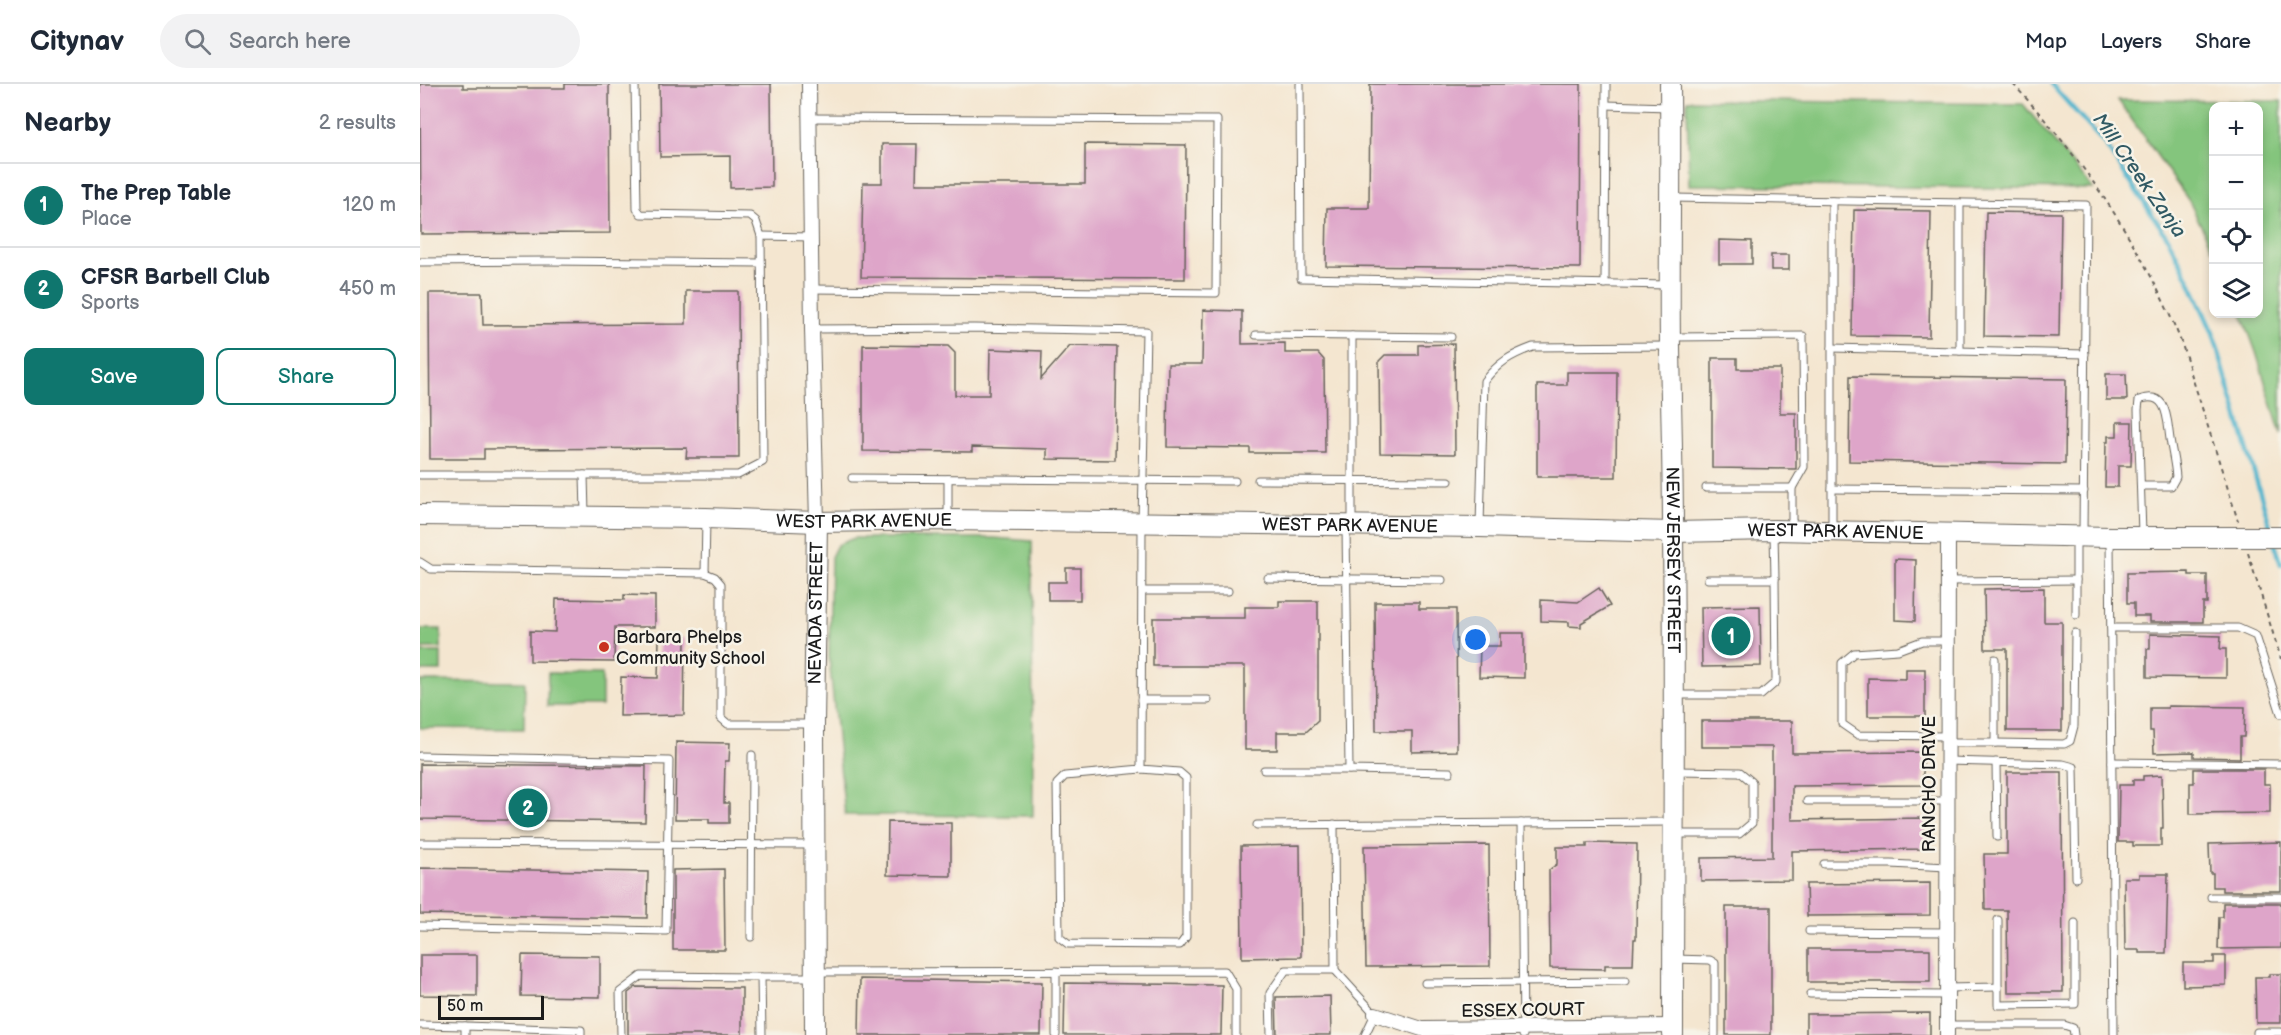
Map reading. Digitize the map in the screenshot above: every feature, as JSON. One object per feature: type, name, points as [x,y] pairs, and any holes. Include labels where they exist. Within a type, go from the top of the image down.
[{"type":"street","name":"NEVADA STREET","points":[[809,84],[811,289],[818,522],[814,724],[815,1035]]},
{"type":"street","name":"NEW JERSEY STREET","points":[[1670,84],[1672,198],[1670,341],[1674,532],[1671,959],[1673,1030]]},
{"type":"street","name":"WEST PARK AVENUE","points":[[420,515],[706,518],[818,522],[948,520],[1480,526],[1674,532],[1783,530],[2110,537],[2273,537]]},
{"type":"street","name":"RANCHO DRIVE","points":[[1947,1030],[1948,532]]},
{"type":"street","name":"ESSEX COURT","points":[[1375,1014],[1422,1029],[1673,1030]]},
{"type":"lane","points":[[420,475],[738,475],[763,462],[761,236],[756,221],[750,216],[641,214],[637,209],[635,84]]},
{"type":"lane","points":[[1300,84],[1301,278],[1670,286]]},
{"type":"lane","points":[[1605,284],[1606,84]]},
{"type":"lane","points":[[1606,105],[1671,107]]},
{"type":"lane","points":[[809,118],[1217,120],[1216,293],[811,289]]},
{"type":"lane","points":[[1672,198],[2086,205],[2084,491],[2076,580],[2076,615]]},
{"type":"lane","points":[[1832,201],[1832,531]]},
{"type":"lane","points":[[1960,203],[1960,351]]},
{"type":"lane","points":[[761,236],[811,237]]},
{"type":"lane","points":[[420,262],[761,263]]},
{"type":"lane","points":[[812,329],[974,328],[1146,331],[1142,523],[1141,769]]},
{"type":"lane","points":[[1256,335],[1451,337]]},
{"type":"lane","points":[[1349,770],[1346,580],[1352,480],[1352,336]]},
{"type":"lane","points":[[1480,526],[1484,381],[1497,365],[1516,353],[1533,347],[1803,336],[1804,467],[1792,489],[1775,579],[1776,682],[1761,695],[1674,695]]},
{"type":"lane","points":[[1832,348],[2085,354]]},
{"type":"lane","points":[[2142,486],[2171,486],[2176,477],[2166,411],[2159,400],[2148,397],[2139,400],[2138,410],[2142,536]]},
{"type":"lane","points":[[584,475],[585,517]]},
{"type":"lane","points":[[852,478],[1235,481]]},
{"type":"lane","points":[[948,479],[948,520]]},
{"type":"lane","points":[[1258,480],[1449,481]]},
{"type":"lane","points":[[1706,488],[1792,489]]},
{"type":"lane","points":[[1832,489],[2084,491]]},
{"type":"lane","points":[[705,573],[706,518]]},
{"type":"lane","points":[[2110,537],[2114,1035]]},
{"type":"lane","points":[[420,562],[431,569],[705,573],[715,577],[721,584],[721,718],[728,724],[814,724]]},
{"type":"lane","points":[[1268,578],[1442,580]]},
{"type":"lane","points":[[1708,579],[1775,579]]},
{"type":"lane","points":[[1948,581],[2076,580]]},
{"type":"lane","points":[[1142,591],[1228,591]]},
{"type":"lane","points":[[2110,628],[2238,628],[2256,636],[2281,714]]},
{"type":"lane","points":[[1948,641],[1922,641],[1898,650],[1854,653],[1842,663],[1842,724],[1858,735],[1995,744],[2064,744],[2070,741],[2074,726],[2075,633]]},
{"type":"lane","points":[[1995,659],[1995,744]]},
{"type":"lane","points":[[1141,700],[1208,700]]},
{"type":"lane","points":[[751,938],[753,755]]},
{"type":"lane","points":[[420,756],[669,761],[666,931],[420,926]]},
{"type":"lane","points":[[1947,761],[2062,764],[2074,767],[2076,878]]},
{"type":"lane","points":[[1996,762],[1997,837]]},
{"type":"lane","points":[[2112,762],[2281,764]]},
{"type":"lane","points":[[1141,769],[1179,772],[1186,778],[1186,937],[1180,945],[1068,944],[1059,938],[1057,784],[1065,776],[1141,769]]},
{"type":"lane","points":[[1264,770],[1450,772]]},
{"type":"lane","points":[[1257,825],[1521,823],[1672,828],[1739,834],[1752,824],[1752,782],[1740,772],[1674,771]]},
{"type":"lane","points":[[1807,801],[1947,801]]},
{"type":"lane","points":[[1521,823],[1523,1031]]},
{"type":"lane","points":[[1334,824],[1335,970],[1375,1014],[1365,1035]]},
{"type":"lane","points":[[420,843],[814,845]]},
{"type":"lane","points":[[1824,864],[1947,867]]},
{"type":"lane","points":[[2211,897],[2281,897]]},
{"type":"lane","points":[[1998,920],[1998,1005],[2075,1004],[2074,923]]},
{"type":"lane","points":[[1809,931],[1947,932]]},
{"type":"lane","points":[[1671,959],[1710,960],[1715,963],[1715,1035]]},
{"type":"lane","points":[[1271,1035],[1270,993],[1286,970],[1335,970]]},
{"type":"lane","points":[[1056,971],[1056,1035]]},
{"type":"lane","points":[[621,1035],[620,992],[641,976],[761,977],[815,974],[1225,971],[1236,989],[1236,1035]]},
{"type":"lane","points":[[761,977],[762,1035]]},
{"type":"lane","points":[[1425,983],[1625,981]]},
{"type":"lane","points":[[1810,994],[1946,991],[1998,987]]},
{"type":"lane","points":[[420,1025],[581,1030],[581,1035]]},
{"type":"lane","points":[[1947,1030],[2064,1025],[2073,1028],[2074,1035]]},
{"type":"lane","points":[[465,1026],[465,1035]]},
{"type":"lane","points":[[2257,1035],[2257,1032],[2281,1032]]},
{"type":"path","points":[[2013,84],[2047,120],[2096,184],[2122,225],[2151,279],[2178,335],[2239,524]]},
{"type":"path","points":[[2247,550],[2281,659]]},
{"type":"green space","points":[[1687,100],[2023,104],[2093,189],[1689,185]]},
{"type":"green space","points":[[2118,100],[2281,101],[2281,435],[2243,318],[2263,318],[2263,102],[2209,102],[2209,242],[2189,201]]},
{"type":"green space","points":[[854,538],[994,538],[1032,541],[1033,816],[845,815],[829,658],[831,557],[837,545]]},
{"type":"green space","points":[[420,629],[441,629],[441,648],[420,648]]},
{"type":"green space","points":[[420,652],[441,652],[441,671],[420,671]]},
{"type":"green space","points":[[548,673],[602,674],[602,706],[547,706]]},
{"type":"green space","points":[[420,681],[525,682],[524,729],[420,728]]},
{"type":"building","points":[[420,84],[463,84],[463,88],[565,88],[565,84],[609,84],[610,233],[421,234]]},
{"type":"building","points":[[659,84],[771,84],[772,187],[730,188],[730,156],[660,157]]},
{"type":"building","points":[[1370,84],[1581,84],[1580,268],[1326,266],[1327,208],[1369,208]]},
{"type":"building","points":[[882,144],[917,144],[916,184],[1085,184],[1085,144],[1186,145],[1185,279],[861,277],[863,183],[882,183]]},
{"type":"building","points":[[1854,210],[1931,211],[1929,337],[1852,336]]},
{"type":"building","points":[[1986,212],[2061,213],[2059,337],[1984,336]]},
{"type":"building","points":[[1719,240],[1752,241],[1752,264],[1719,264]]},
{"type":"building","points":[[1771,255],[1789,255],[1789,270],[1771,270]]},
{"type":"building","points":[[686,291],[738,291],[739,458],[686,458],[687,448],[484,449],[484,459],[430,459],[429,293],[482,293],[483,325],[686,324]]},
{"type":"building","points":[[1203,310],[1242,311],[1242,344],[1285,343],[1285,353],[1318,353],[1324,360],[1325,453],[1250,453],[1250,448],[1167,447],[1168,364],[1202,364]]},
{"type":"building","points":[[1454,344],[1455,454],[1380,453],[1379,361],[1385,355],[1418,355],[1418,345]]},
{"type":"building","points":[[863,345],[948,346],[955,353],[955,395],[989,395],[990,349],[1042,351],[1041,379],[1070,346],[1117,347],[1115,460],[1047,459],[1047,449],[972,447],[972,452],[863,451]]},
{"type":"building","points":[[1712,358],[1737,358],[1737,369],[1780,369],[1780,413],[1796,413],[1796,469],[1712,468]]},
{"type":"building","points":[[1567,372],[1617,372],[1616,477],[1537,477],[1537,385],[1567,385]]},
{"type":"building","points":[[2106,374],[2126,374],[2127,400],[2106,400]]},
{"type":"building","points":[[1850,376],[2066,379],[2065,464],[1849,461]]},
{"type":"building","points":[[2117,422],[2132,422],[2131,466],[2118,466],[2118,487],[2105,487],[2106,442],[2108,442],[2108,436],[2117,436]]},
{"type":"building","points":[[1895,559],[1916,560],[1915,621],[1895,620]]},
{"type":"building","points":[[1066,568],[1080,568],[1080,600],[1048,600],[1048,582],[1066,582]]},
{"type":"building","points":[[2189,572],[2189,575],[2207,575],[2207,603],[2203,603],[2203,622],[2150,622],[2150,616],[2134,616],[2134,603],[2127,603],[2127,573]]},
{"type":"building","points":[[1599,588],[1610,606],[1581,623],[1581,627],[1569,626],[1569,622],[1541,621],[1541,600],[1578,602]]},
{"type":"building","points":[[2044,588],[2044,622],[2062,622],[2062,731],[2007,731],[2007,649],[1985,649],[1984,589]]},
{"type":"building","points":[[624,595],[655,596],[655,627],[615,627],[614,662],[530,661],[530,631],[555,632],[556,599],[624,600]]},
{"type":"building","points":[[1279,601],[1318,601],[1318,721],[1306,732],[1277,732],[1277,750],[1245,750],[1245,666],[1153,666],[1153,618],[1245,618],[1245,607],[1279,607]]},
{"type":"building","points":[[1375,602],[1419,602],[1419,609],[1456,609],[1457,751],[1412,752],[1412,731],[1376,731]]},
{"type":"building","points":[[1760,606],[1761,666],[1702,667],[1701,607]]},
{"type":"building","points":[[1500,633],[1524,633],[1524,678],[1479,677],[1480,646],[1500,646]]},
{"type":"building","points":[[2150,634],[2221,636],[2220,649],[2226,649],[2226,678],[2147,677],[2147,649],[2150,649]]},
{"type":"building","points":[[659,638],[685,638],[684,715],[620,716],[621,677],[658,678]]},
{"type":"building","points":[[1906,669],[1925,669],[1925,716],[1868,716],[1868,678],[1906,679]]},
{"type":"building","points":[[2168,706],[2245,707],[2244,737],[2240,737],[2240,758],[2194,757],[2194,752],[2154,753],[2153,731],[2150,731],[2150,708],[2168,708]]},
{"type":"building","points":[[1701,721],[1792,721],[1792,753],[1923,752],[1923,785],[1792,786],[1792,820],[1925,818],[1926,849],[1792,851],[1792,880],[1701,881],[1701,858],[1772,857],[1772,747],[1701,747]]},
{"type":"building","points":[[676,742],[730,743],[729,761],[725,761],[724,803],[729,803],[729,823],[709,823],[709,819],[675,819]]},
{"type":"building","points":[[420,764],[646,766],[645,822],[420,819]]},
{"type":"building","points":[[2194,769],[2264,769],[2264,784],[2270,784],[2270,813],[2190,814],[2190,783],[2194,783]]},
{"type":"building","points":[[2007,772],[2062,772],[2063,992],[2008,992],[2007,910],[1985,910],[1984,854],[2007,854]]},
{"type":"building","points":[[2162,775],[2161,846],[2133,846],[2133,842],[2118,842],[2119,785],[2133,785],[2133,780],[2143,780],[2143,776]]},
{"type":"building","points":[[888,822],[951,823],[951,876],[887,875]]},
{"type":"building","points":[[2281,842],[2281,891],[2222,891],[2222,887],[2213,887],[2209,844]]},
{"type":"building","points":[[1587,843],[1637,844],[1636,939],[1634,939],[1633,965],[1605,965],[1605,969],[1550,968],[1549,870],[1557,864],[1557,847],[1587,847]]},
{"type":"building","points":[[1300,845],[1301,957],[1242,958],[1241,846]]},
{"type":"building","points":[[1489,845],[1490,966],[1366,967],[1364,846]]},
{"type":"building","points":[[420,868],[648,872],[647,918],[420,914]]},
{"type":"building","points":[[724,869],[725,950],[673,950],[673,870]]},
{"type":"building","points":[[2139,874],[2168,874],[2166,953],[2139,953],[2139,950],[2125,950],[2124,878],[2139,878]]},
{"type":"building","points":[[1930,883],[1930,915],[1807,916],[1806,884]]},
{"type":"building","points":[[2223,903],[2281,903],[2281,948],[2218,949],[2219,917],[2223,917]]},
{"type":"building","points":[[1726,907],[1771,907],[1771,1035],[1726,1035]]},
{"type":"building","points":[[1808,949],[1930,949],[1930,982],[1808,982]]},
{"type":"building","points":[[420,955],[477,955],[477,996],[420,995]]},
{"type":"building","points":[[522,955],[600,956],[600,997],[521,996]]},
{"type":"building","points":[[2214,956],[2226,956],[2226,985],[2183,986],[2183,963],[2214,963]]},
{"type":"building","points":[[2269,974],[2281,974],[2281,1023],[2256,1023],[2255,977],[2269,977]]},
{"type":"building","points":[[860,979],[1042,982],[1041,1035],[859,1035]]},
{"type":"building","points":[[1065,983],[1222,985],[1221,1035],[1064,1035]]},
{"type":"building","points":[[636,987],[742,988],[742,1035],[628,1035],[628,993]]},
{"type":"building","points":[[1330,996],[1331,1035],[1277,1035],[1276,997]]},
{"type":"building","points":[[1930,1013],[1930,1035],[1806,1035],[1806,1014]]},
{"type":"waterway","name":"Mill Creek Zanja","points":[[2051,84],[2104,143],[2168,238],[2189,280],[2213,333],[2272,533]]},
{"type":"waterway","name":"Mill Creek Zanja","points":[[2274,541],[2281,564]]},
{"type":"place","name":"The Prep Table","points":[[1731,636]]},
{"type":"place","name":"Barbara Phelps Community School","points":[[604,647]]},
{"type":"place","name":"CFSR Barbell Club","points":[[528,808]]}]
